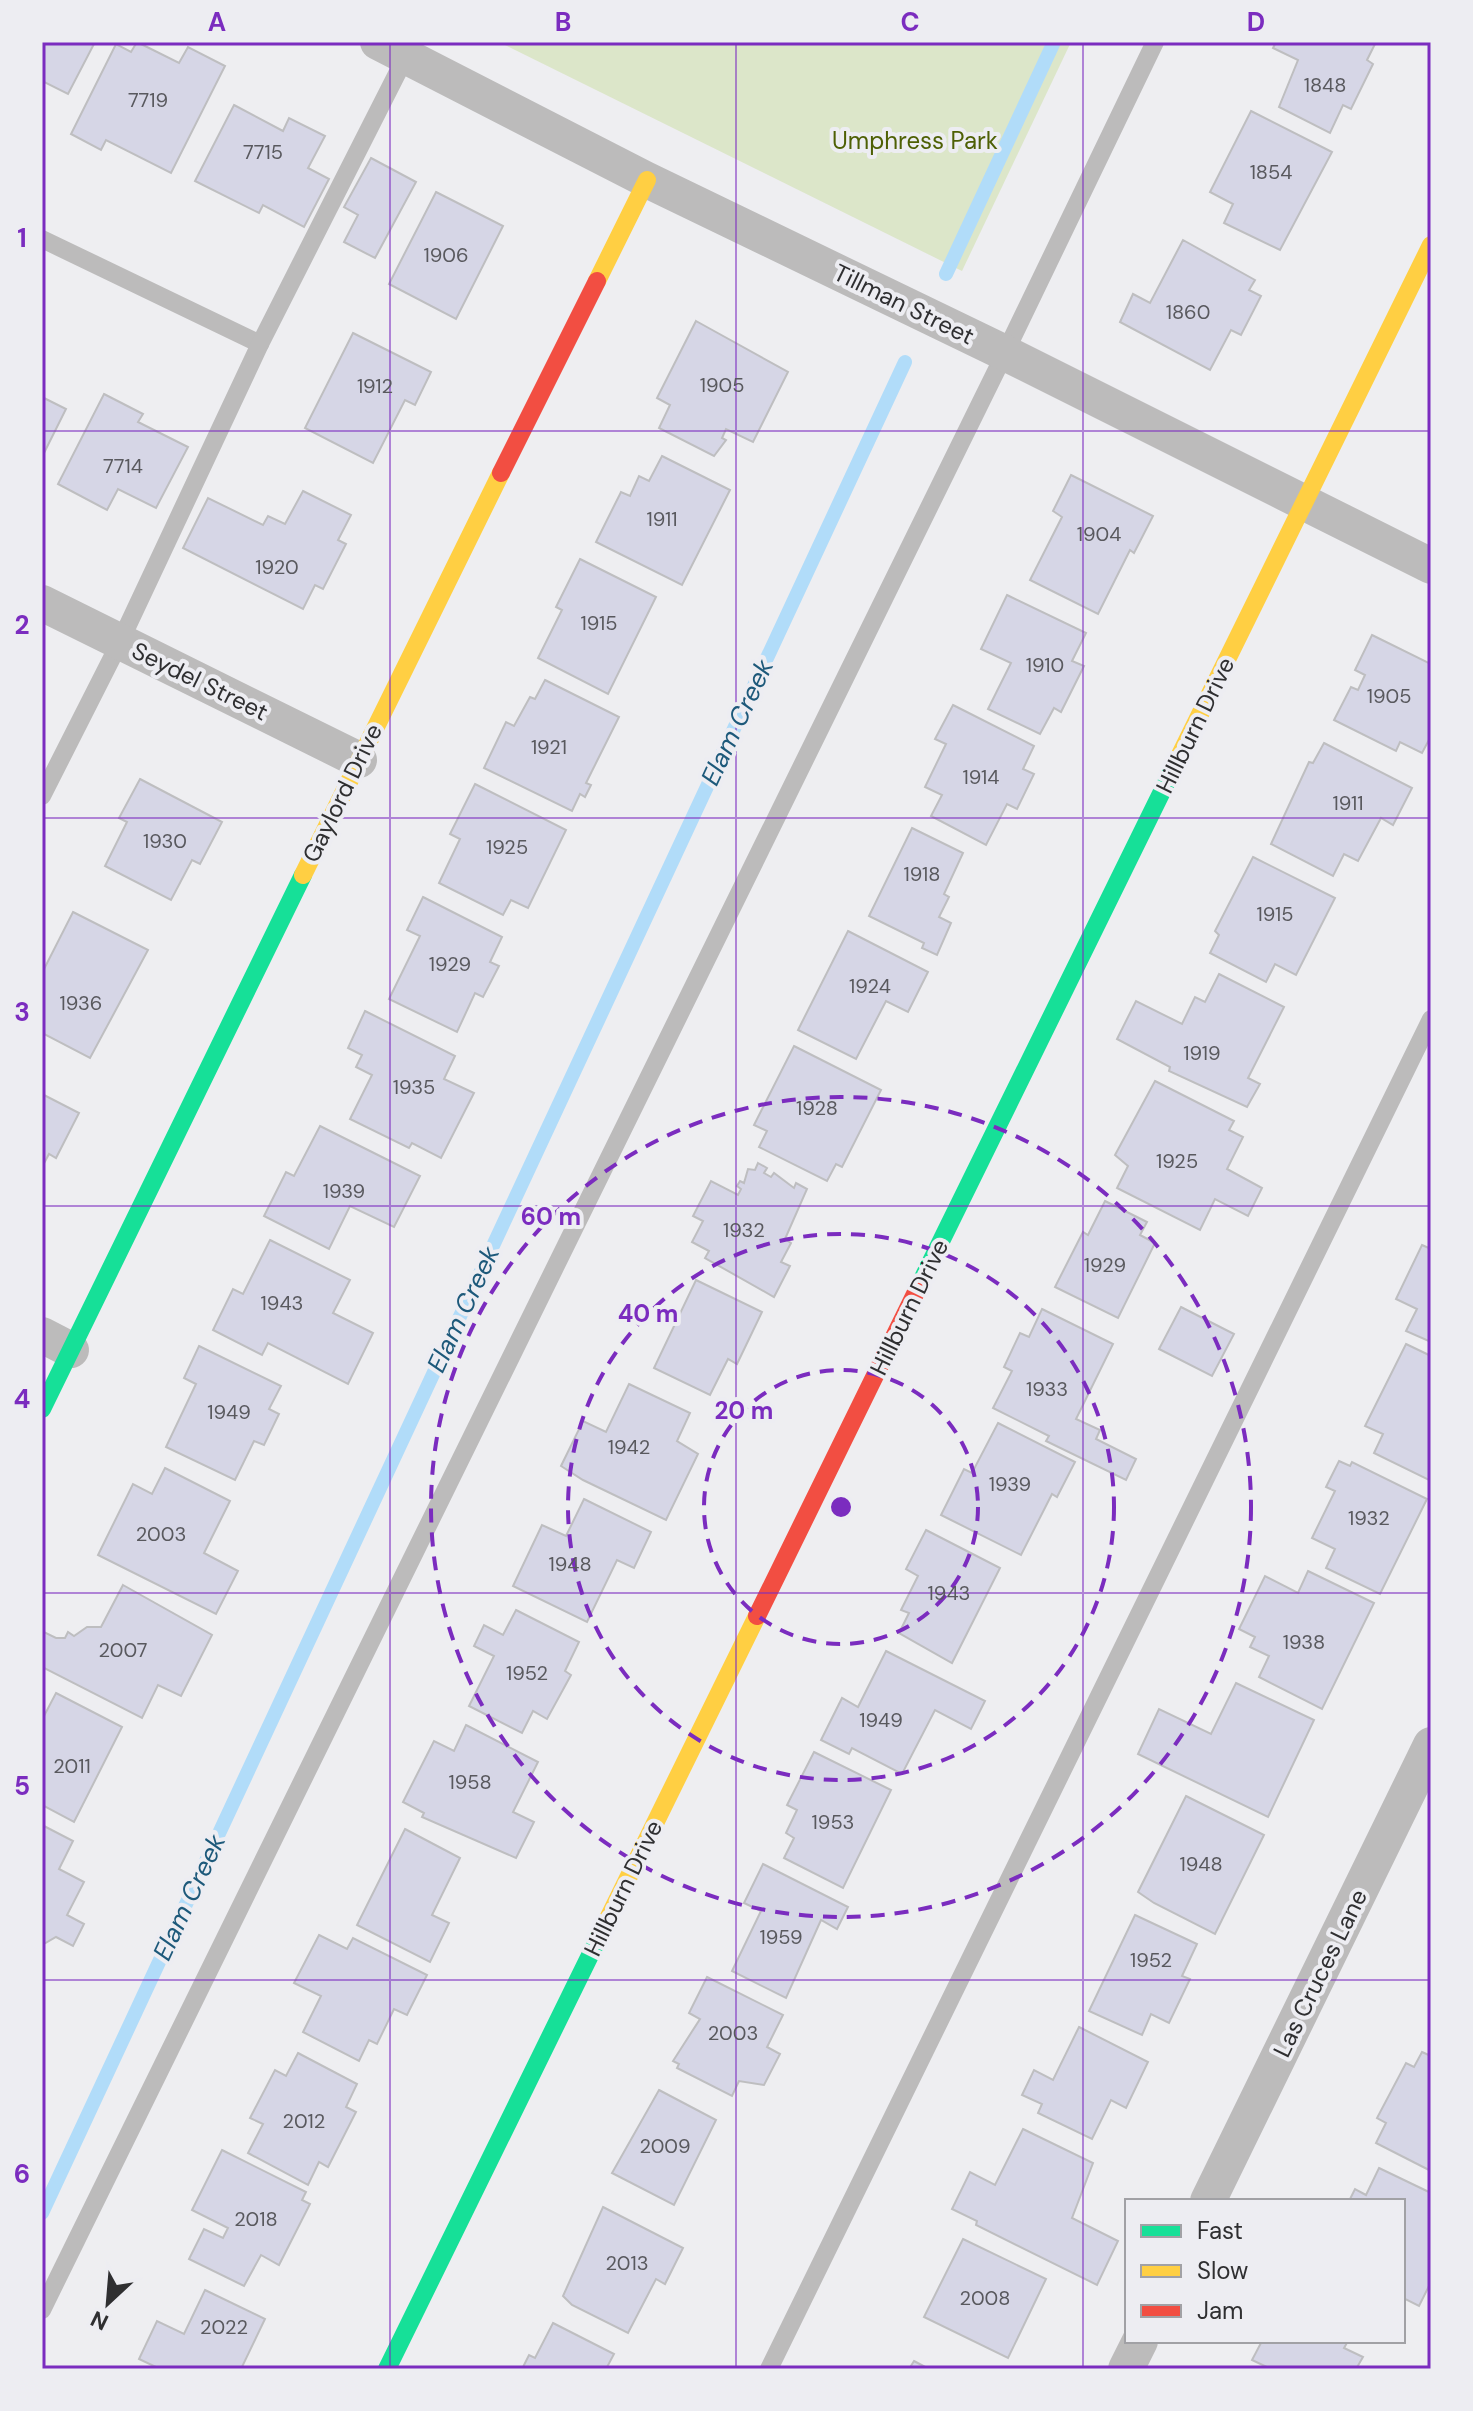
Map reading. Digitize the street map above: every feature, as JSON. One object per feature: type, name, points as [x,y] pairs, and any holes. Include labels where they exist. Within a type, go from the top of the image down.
[{"type":"street","name":"Tillman Street","points":[[392,49],[647,180],[1005,353],[1431,566]]},
{"type":"street","name":"Gaylord Drive","points":[[42,1409],[56,1342],[359,760],[647,180]]},
{"type":"street","name":"Hillburn Drive","points":[[387,2369],[1431,245]]},
{"type":"street","name":"Seydel Street","points":[[42,603],[359,760]]},
{"type":"street","name":"Las Cruces Lane","points":[[1209,2199],[1431,1745]]},
{"type":"street","points":[[1126,2369],[1139,2343]]},
{"type":"lane","points":[[42,2310],[1155,42]]},
{"type":"lane","points":[[42,796],[120,642],[260,344],[392,49]]},
{"type":"lane","points":[[42,239],[260,344]]},
{"type":"lane","points":[[769,2369],[1431,1019]]},
{"type":"green space","name":"Umphress Park","points":[[499,42],[1071,42],[962,271]]},
{"type":"building","points":[[42,42],[95,42],[68,94],[42,81]]},
{"type":"building","points":[[137,42],[179,63],[188,47],[225,66],[171,173],[106,140],[101,150],[71,134],[116,44],[131,52]]},
{"type":"building","points":[[1276,42],[1376,42],[1367,60],[1373,64],[1351,109],[1343,105],[1330,133],[1279,107],[1298,60],[1273,48]]},
{"type":"building","points":[[234,105],[283,131],[289,118],[325,136],[308,168],[329,179],[304,227],[263,205],[259,213],[195,181]]},
{"type":"building","points":[[1251,111],[1332,152],[1280,250],[1224,223],[1233,204],[1210,192]]},
{"type":"building","points":[[371,158],[416,182],[375,258],[344,242],[358,215],[344,207]]},
{"type":"building","points":[[436,192],[503,226],[456,319],[389,284]]},
{"type":"building","points":[[1183,240],[1255,280],[1249,290],[1261,296],[1241,335],[1231,330],[1210,370],[1120,322],[1133,294],[1150,303]]},
{"type":"building","points":[[696,321],[788,372],[753,442],[726,429],[722,438],[726,440],[714,456],[659,428],[670,405],[657,398]]},
{"type":"building","points":[[353,333],[431,372],[415,405],[405,400],[373,463],[305,428]]},
{"type":"building","points":[[104,394],[143,414],[138,422],[188,447],[156,508],[118,489],[107,510],[58,484]]},
{"type":"building","points":[[42,397],[66,409],[42,457]]},
{"type":"building","points":[[662,456],[730,490],[682,585],[596,542],[621,492],[630,496],[639,476],[649,481]]},
{"type":"building","points":[[1071,475],[1153,516],[1134,553],[1130,550],[1098,614],[1030,580],[1062,517],[1053,511]]},
{"type":"building","points":[[303,491],[351,515],[338,540],[346,544],[323,589],[315,585],[303,609],[183,548],[208,498],[263,525],[268,516],[285,524]]},
{"type":"building","points":[[580,559],[656,597],[608,694],[538,658],[562,610],[556,607]]},
{"type":"building","points":[[1007,595],[1086,633],[1072,661],[1084,666],[1061,712],[1054,708],[1040,734],[988,709],[1011,663],[981,649]]},
{"type":"building","points":[[1372,635],[1431,664],[1431,736],[1422,753],[1400,742],[1396,751],[1334,720],[1351,687],[1358,690],[1365,675],[1355,670]]},
{"type":"building","points":[[545,680],[619,717],[586,783],[591,785],[585,797],[580,794],[572,811],[484,768],[506,722],[514,726],[530,697],[535,699]]},
{"type":"building","points":[[953,705],[1034,746],[1023,769],[1034,774],[1017,809],[1007,804],[986,845],[931,816],[942,795],[925,787],[946,744],[935,739]]},
{"type":"building","points":[[1324,743],[1412,788],[1393,825],[1381,818],[1358,861],[1344,854],[1333,876],[1271,844],[1309,762],[1313,763]]},
{"type":"building","points":[[140,779],[222,822],[200,864],[192,860],[171,900],[105,866],[127,822],[119,818]]},
{"type":"building","points":[[475,784],[566,830],[528,908],[511,900],[503,915],[439,883],[460,839],[450,834]]},
{"type":"building","points":[[912,828],[963,853],[944,894],[949,897],[939,917],[951,923],[937,955],[922,948],[924,943],[869,916]]},
{"type":"building","points":[[1253,857],[1335,898],[1296,975],[1275,964],[1266,982],[1210,953],[1219,935],[1215,931]]},
{"type":"building","points":[[423,897],[502,937],[490,962],[499,966],[483,997],[475,993],[457,1032],[389,999],[420,936],[407,930]]},
{"type":"building","points":[[73,912],[148,950],[90,1058],[42,1033],[42,973]]},
{"type":"building","points":[[848,931],[928,972],[908,1012],[886,1001],[856,1059],[798,1030]]},
{"type":"building","points":[[1219,974],[1284,1007],[1248,1078],[1260,1084],[1247,1107],[1169,1071],[1170,1067],[1117,1039],[1136,1001],[1182,1024],[1195,997],[1205,1002]]},
{"type":"building","points":[[365,1011],[455,1056],[444,1079],[474,1093],[441,1158],[412,1143],[409,1148],[350,1119],[372,1075],[356,1067],[362,1055],[348,1048]]},
{"type":"building","points":[[794,1046],[881,1090],[842,1167],[836,1164],[827,1181],[759,1147],[767,1131],[754,1125]]},
{"type":"building","points":[[1155,1081],[1234,1121],[1229,1130],[1243,1137],[1227,1169],[1262,1188],[1248,1216],[1215,1199],[1200,1230],[1117,1188],[1128,1166],[1115,1155]]},
{"type":"building","points":[[42,1094],[79,1113],[56,1158],[49,1154],[42,1167]]},
{"type":"building","points":[[320,1126],[420,1176],[394,1227],[350,1206],[329,1249],[264,1216],[286,1172],[294,1176]]},
{"type":"building","points":[[758,1163],[767,1168],[764,1173],[771,1177],[774,1173],[794,1188],[796,1183],[807,1189],[785,1239],[791,1243],[781,1262],[790,1266],[774,1297],[705,1258],[709,1251],[692,1242],[703,1221],[693,1216],[711,1181],[738,1195],[740,1181],[744,1183],[748,1169],[755,1170]]},
{"type":"building","points":[[1105,1201],[1147,1222],[1140,1235],[1155,1243],[1118,1318],[1055,1287],[1083,1232],[1088,1235]]},
{"type":"building","points":[[270,1240],[350,1280],[333,1313],[373,1333],[348,1384],[268,1343],[262,1355],[213,1330],[233,1289],[243,1294]]},
{"type":"building","points":[[1422,1245],[1431,1249],[1431,1342],[1406,1331],[1417,1309],[1396,1299]]},
{"type":"building","points":[[696,1280],[762,1312],[737,1364],[728,1359],[710,1395],[654,1368]]},
{"type":"building","points":[[1181,1307],[1234,1334],[1212,1376],[1159,1349]]},
{"type":"building","points":[[1042,1309],[1113,1344],[1076,1419],[1100,1430],[1096,1439],[1136,1459],[1126,1480],[1046,1441],[1049,1436],[993,1408],[1012,1371],[1004,1367],[1020,1333],[1029,1337]]},
{"type":"building","points":[[1406,1344],[1431,1356],[1431,1481],[1374,1453],[1383,1434],[1365,1426]]},
{"type":"building","points":[[199,1346],[281,1386],[269,1409],[279,1414],[264,1445],[254,1441],[235,1480],[166,1447],[196,1384],[184,1378]]},
{"type":"building","points":[[629,1384],[690,1413],[677,1441],[698,1454],[666,1520],[561,1466],[583,1421],[606,1432]]},
{"type":"building","points":[[998,1423],[1075,1462],[1057,1497],[1052,1494],[1021,1555],[941,1515],[964,1469],[972,1473]]},
{"type":"building","points":[[1339,1461],[1350,1466],[1352,1462],[1427,1499],[1380,1594],[1326,1568],[1335,1549],[1312,1538],[1335,1491],[1326,1487]]},
{"type":"building","points":[[165,1468],[230,1501],[204,1553],[238,1571],[216,1614],[98,1555],[133,1484],[152,1494]]},
{"type":"building","points":[[584,1499],[651,1532],[634,1568],[617,1560],[587,1622],[513,1586],[542,1525],[566,1536]]},
{"type":"building","points":[[926,1530],[1000,1568],[952,1663],[899,1633],[909,1613],[901,1610],[918,1576],[906,1569]]},
{"type":"building","points":[[1308,1571],[1374,1603],[1322,1709],[1259,1677],[1269,1656],[1250,1647],[1255,1637],[1239,1629],[1265,1576],[1298,1593]]},
{"type":"building","points":[[123,1585],[212,1635],[181,1696],[158,1685],[142,1718],[42,1667],[42,1631],[56,1638],[65,1638],[68,1632],[74,1636],[87,1627],[101,1627]]},
{"type":"building","points":[[516,1610],[579,1642],[565,1671],[571,1675],[547,1719],[533,1711],[522,1733],[469,1706],[494,1656],[474,1646],[484,1625],[503,1635]]},
{"type":"building","points":[[886,1651],[985,1701],[971,1729],[935,1710],[902,1774],[852,1748],[849,1754],[821,1740],[842,1698],[858,1707]]},
{"type":"building","points":[[1236,1683],[1314,1720],[1268,1817],[1138,1754],[1159,1709],[1211,1734]]},
{"type":"building","points":[[56,1693],[122,1727],[74,1822],[42,1805],[42,1716]]},
{"type":"building","points":[[466,1725],[538,1762],[513,1812],[534,1822],[516,1858],[422,1817],[424,1813],[403,1802],[434,1741],[454,1751]]},
{"type":"building","points":[[814,1752],[891,1790],[843,1888],[784,1858],[794,1838],[786,1833],[797,1810],[787,1805]]},
{"type":"building","points":[[1186,1796],[1264,1835],[1215,1934],[1138,1892]]},
{"type":"building","points":[[42,1825],[73,1841],[59,1869],[84,1882],[67,1915],[84,1924],[73,1946],[56,1937],[42,1945]]},
{"type":"building","points":[[405,1829],[460,1858],[432,1915],[449,1923],[430,1962],[357,1925]]},
{"type":"building","points":[[763,1864],[848,1907],[837,1929],[821,1920],[786,1998],[732,1971],[761,1911],[744,1903]]},
{"type":"building","points":[[1135,1915],[1197,1944],[1182,1976],[1190,1979],[1169,2023],[1151,2014],[1142,2035],[1089,2011]]},
{"type":"building","points":[[319,1935],[347,1949],[353,1938],[427,1975],[407,2015],[394,2009],[377,2044],[369,2040],[359,2061],[303,2032],[321,1996],[294,1983]]},
{"type":"building","points":[[707,1977],[783,2015],[767,2047],[780,2054],[764,2085],[739,2081],[732,2096],[677,2068],[679,2064],[673,2061],[700,2019],[689,2013]]},
{"type":"building","points":[[1079,2027],[1148,2062],[1126,2108],[1111,2100],[1092,2139],[1038,2113],[1042,2104],[1022,2095],[1034,2070],[1053,2080]]},
{"type":"building","points":[[1422,2052],[1431,2056],[1431,2171],[1376,2143],[1386,2123],[1377,2118],[1406,2063],[1414,2067]]},
{"type":"building","points":[[298,2053],[357,2084],[346,2107],[356,2112],[328,2167],[319,2162],[308,2185],[248,2153],[263,2124],[250,2118],[275,2070],[286,2076]]},
{"type":"building","points":[[659,2090],[716,2120],[674,2205],[612,2173]]},
{"type":"building","points":[[1023,2129],[1093,2163],[1072,2218],[1118,2241],[1097,2285],[976,2225],[977,2221],[952,2209],[970,2172],[995,2185]]},
{"type":"building","points":[[222,2150],[306,2192],[302,2200],[310,2204],[279,2265],[261,2255],[244,2286],[189,2259],[204,2229],[223,2238],[228,2228],[192,2210]]},
{"type":"building","points":[[1379,2168],[1431,2193],[1431,2282],[1419,2306],[1405,2299],[1405,2199],[1350,2199],[1355,2189],[1366,2195]]},
{"type":"building","points":[[603,2207],[683,2248],[665,2284],[656,2279],[628,2333],[572,2305],[563,2296]]},
{"type":"building","points":[[963,2239],[1046,2279],[1008,2358],[924,2317]]},
{"type":"building","points":[[205,2290],[265,2319],[241,2369],[155,2369],[139,2359],[157,2321],[184,2334]]},
{"type":"building","points":[[553,2323],[614,2354],[606,2369],[522,2369],[529,2355],[535,2358]]},
{"type":"building","points":[[1261,2343],[1347,2343],[1344,2348],[1363,2357],[1356,2369],[1271,2369],[1252,2360]]},
{"type":"building","points":[[914,2361],[929,2369],[909,2369]]},
{"type":"waterway","name":"Elam Creek","points":[[946,274],[1054,42]]},
{"type":"waterway","name":"Elam Creek","points":[[42,2213],[905,362]]},
{"type":"traffic: fast","points":[[918,1288],[1177,761]]},
{"type":"traffic: fast","points":[[42,1409],[303,875]]},
{"type":"traffic: fast","points":[[387,2369],[600,1935]]},
{"type":"traffic: slow","points":[[597,281],[647,180]]},
{"type":"traffic: slow","points":[[1177,761],[1431,245]]},
{"type":"traffic: slow","points":[[303,875],[501,473]]},
{"type":"traffic: slow","points":[[600,1935],[757,1616]]},
{"type":"traffic: jam","points":[[501,473],[597,281]]},
{"type":"traffic: jam","points":[[757,1616],[918,1288]]}]
